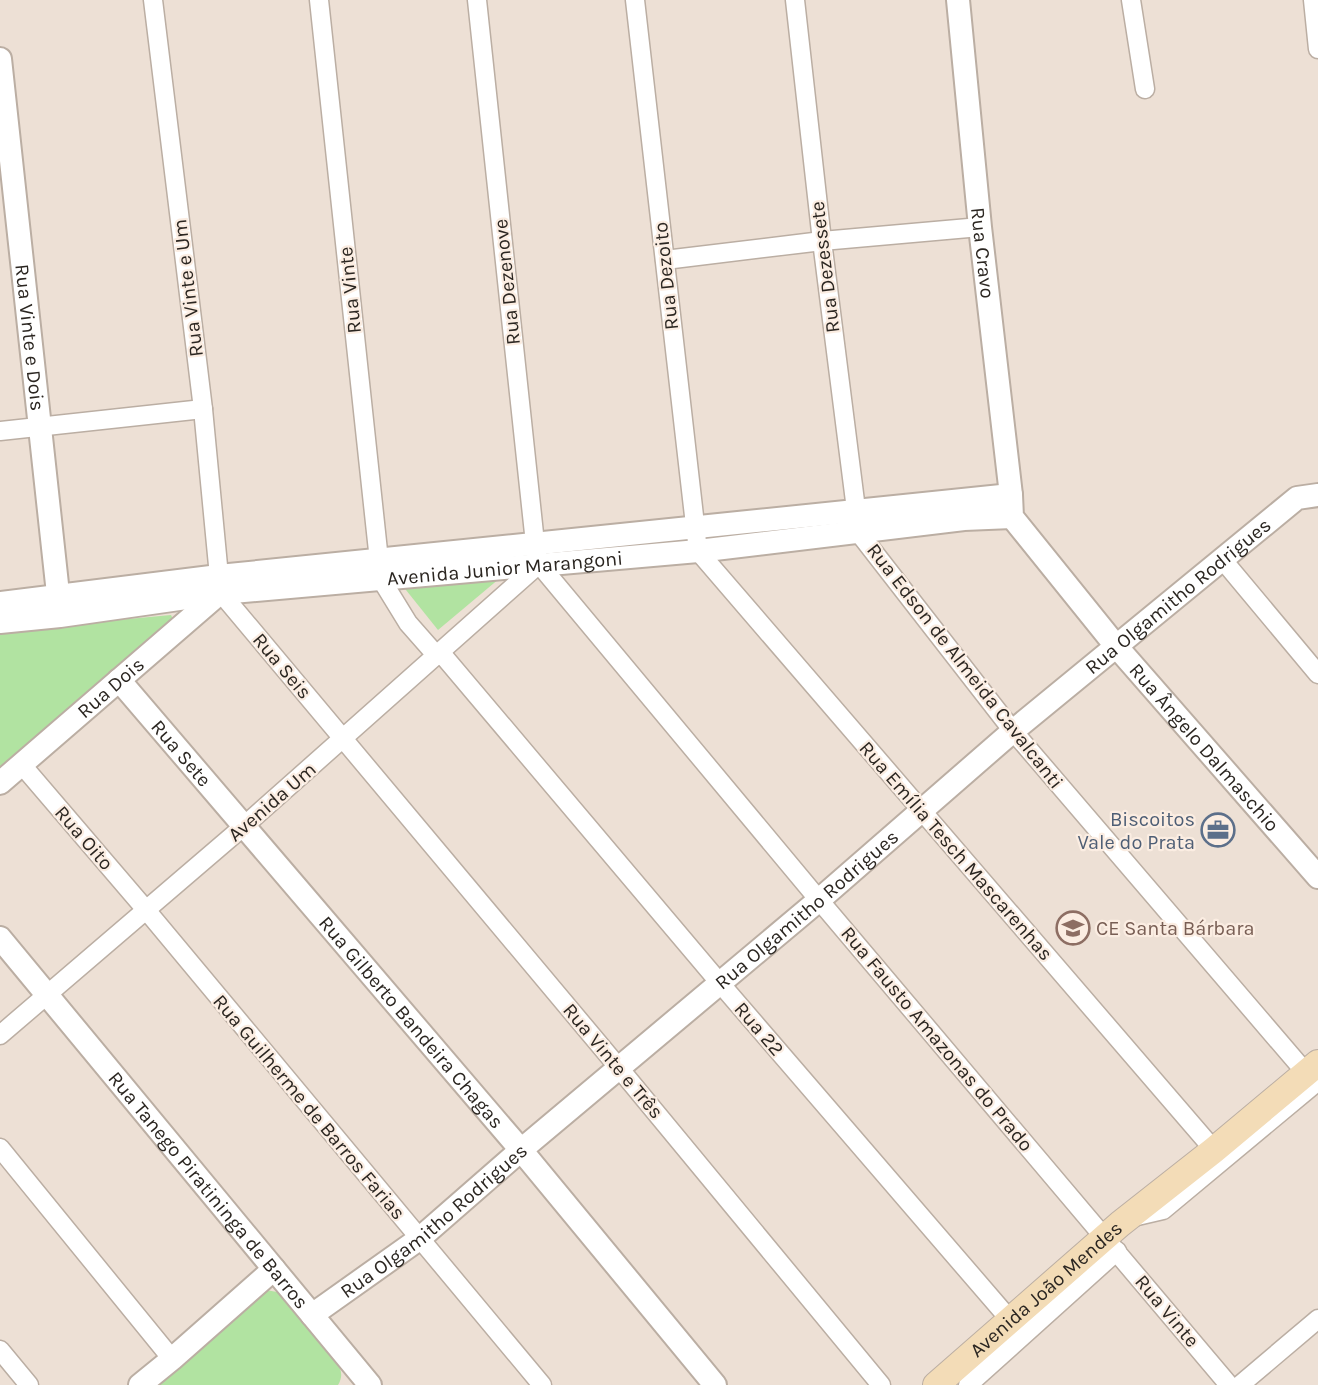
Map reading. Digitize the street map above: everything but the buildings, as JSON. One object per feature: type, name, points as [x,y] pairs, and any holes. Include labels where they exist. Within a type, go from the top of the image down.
[{"type":"main road","name":"Avenida João Mendes","points":[[936,1385],[1011,1321],[1111,1244],[1128,1218],[1314,1072]]},
{"type":"street","name":"Rua Vinte e Um","points":[[153,0],[203,409],[220,584]]},
{"type":"street","name":"Rua Vinte","points":[[319,0],[380,570]]},
{"type":"street","name":"Rua Dezenove","points":[[477,0],[537,553]]},
{"type":"street","name":"Rua Dezoito","points":[[635,0],[698,551]]},
{"type":"street","name":"Rua Dezessete","points":[[795,0],[822,241],[859,533]]},
{"type":"street","name":"Rua Cravo","points":[[958,0],[980,227],[1011,505]]},
{"type":"street","points":[[1131,0],[1145,89]]},
{"type":"street","points":[[1313,0],[1318,49]]},
{"type":"street","name":"Rua Vinte e Dois","points":[[0,59],[59,607]]},
{"type":"street","points":[[665,260],[822,241],[980,227]]},
{"type":"street","points":[[0,431],[203,409]]},
{"type":"street","name":"Rua Olgamitho Rodrigues","points":[[312,1315],[419,1239],[719,982],[819,900],[1013,731],[1222,560],[1307,496]]},
{"type":"street","name":"Avenida Junior Marangoni","points":[[537,553],[698,551],[964,519],[1011,505]]},
{"type":"street","name":"Avenida Junior Marangoni","points":[[0,622],[59,607],[220,584],[537,553],[694,526],[855,510],[1011,505]]},
{"type":"street","name":"Rua Ângelo Dalmaschio","points":[[1011,505],[1116,646],[1318,877]]},
{"type":"street","name":"Rua Edson de Almeida Cavalcanti","points":[[859,533],[1013,731],[1314,1072]]},
{"type":"street","name":"Rua Emília Tesch Mascarenhas","points":[[698,551],[1214,1150]]},
{"type":"street","name":"Avenida Um","points":[[0,1035],[147,911],[439,654],[537,553]]},
{"type":"street","name":"Rua Fausto Amazonas do Prado","points":[[537,553],[819,900],[1111,1244]]},
{"type":"street","points":[[1222,560],[1318,674]]},
{"type":"street","name":"Rua 22","points":[[380,570],[408,623],[439,654],[1011,1321]]},
{"type":"street","name":"Rua Dois","points":[[0,783],[119,680],[220,584]]},
{"type":"street","name":"Rua Seis","points":[[220,584],[343,739]]},
{"type":"street","name":"Avenida Junior Marangoni","points":[[0,603],[59,607]]},
{"type":"street","name":"Rua Sete","points":[[119,680],[244,826]]},
{"type":"street","name":"Rua Vinte e Três","points":[[343,739],[881,1385]]},
{"type":"street","name":"Rua Oito","points":[[22,765],[147,911]]},
{"type":"street","name":"Rua Gilberto Bandeira Chagas","points":[[244,826],[521,1150],[715,1385]]},
{"type":"street","name":"Rua Guilherme de Barros Farias","points":[[147,911],[542,1385]]},
{"type":"street","name":"Rua Tanego Piratininga de Barros","points":[[0,938],[312,1315],[362,1382]]},
{"type":"street","name":"Avenida João Mendes","points":[[1128,1218],[1163,1210],[1314,1072]]},
{"type":"street","points":[[0,1148],[172,1359]]},
{"type":"street","name":"Rua Vinte","points":[[1111,1244],[1229,1385]]},
{"type":"street","name":"Avenida João Mendes","points":[[968,1385],[1111,1244]]},
{"type":"street","points":[[140,1385],[274,1269]]},
{"type":"street","points":[[1240,1385],[1318,1318]]},
{"type":"street","points":[[0,1350],[29,1385]]},
{"type":"green space","points":[[500,578],[438,630],[402,585]]},
{"type":"green space","points":[[171,615],[173,619],[0,767],[0,631]]},
{"type":"green space","points":[[266,1290],[277,1292],[282,1296],[340,1367],[341,1379],[338,1385],[150,1385]]},
{"type":"place","name":"Biscoitos Vale do Prata","points":[[1218,830]]},
{"type":"place","name":"CE Santa Bárbara","points":[[1073,928]]}]
